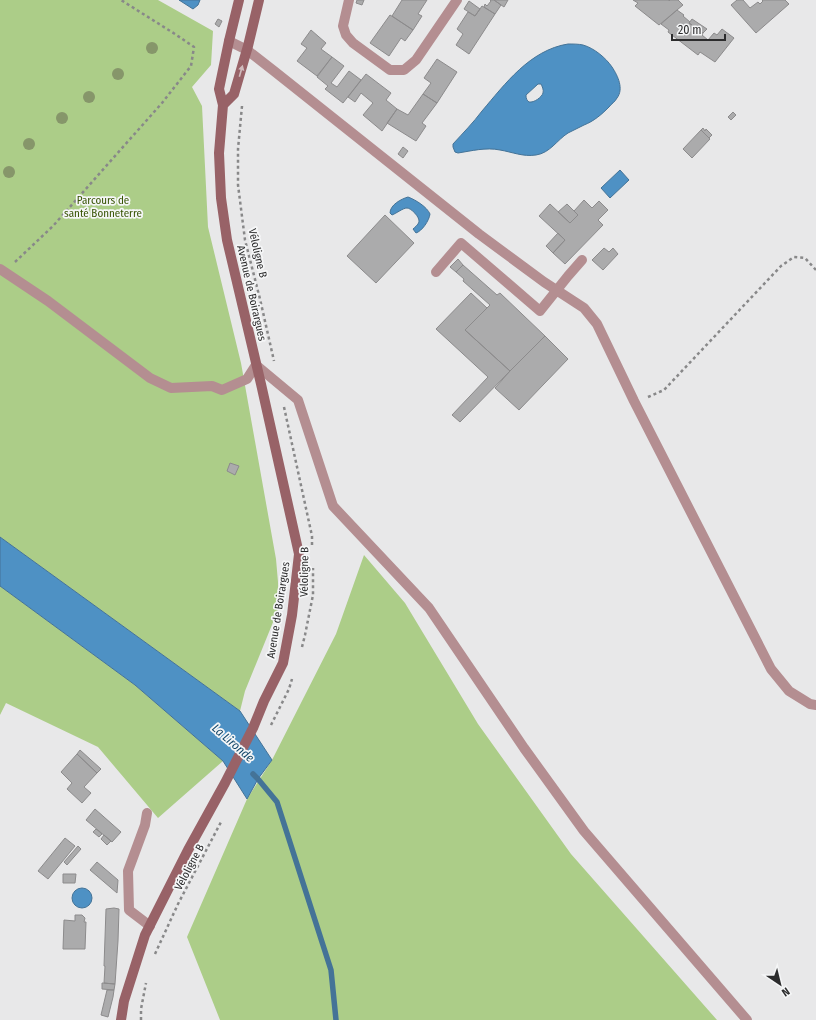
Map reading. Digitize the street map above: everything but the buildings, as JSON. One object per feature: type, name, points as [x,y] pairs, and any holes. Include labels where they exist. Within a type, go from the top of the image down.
[{"type":"main road","name":"Avenue de Boirargues","points":[[121,1020],[124,1001],[145,935],[253,728],[264,701],[283,663],[292,615],[298,554],[227,240],[221,198],[219,153],[223,104],[219,90],[229,41],[240,0]]},
{"type":"main road","points":[[223,104],[234,94],[247,50],[259,0]]},
{"type":"street","points":[[349,0],[343,26],[346,35],[353,43],[390,70],[404,70],[416,60],[457,0]]},
{"type":"street","points":[[229,41],[247,50],[479,234],[544,282],[584,308],[597,324],[634,401],[771,669],[789,691],[810,704],[816,705]]},
{"type":"street","points":[[436,272],[461,242],[540,311],[582,260]]},
{"type":"street","points":[[2,271],[48,301],[150,378],[171,388],[212,386],[222,390],[247,379],[256,365],[298,400],[333,506],[429,608],[524,748],[584,831],[747,1020]]},
{"type":"street","points":[[147,813],[145,824],[128,871],[129,910],[150,926]]},
{"type":"path","points":[[2,271],[53,226],[162,103],[191,66],[194,47],[121,0]]},
{"type":"path","name":"Véloligne B","points":[[240,119],[238,185],[245,240],[274,361]]},
{"type":"path","points":[[634,401],[651,397],[664,390],[780,266],[794,257],[805,258],[816,270]]},
{"type":"path","name":"Véloligne B","points":[[284,407],[312,536],[312,550]]},
{"type":"path","name":"Véloligne B","points":[[301,649],[313,595],[313,565]]},
{"type":"path","points":[[270,727],[289,689],[293,676]]},
{"type":"path","name":"Véloligne B","points":[[152,961],[178,904],[222,820]]},
{"type":"path","points":[[141,1020],[141,1009],[146,982]]},
{"type":"green space","name":"Parcours de santé Bonneterre","points":[[0,0],[158,0],[213,31],[211,65],[192,87],[202,106],[208,227],[241,363],[276,559],[280,605],[245,691],[240,711],[0,537]]},
{"type":"green space","points":[[364,555],[405,603],[478,724],[571,854],[717,1020],[220,1020],[187,937],[247,799],[272,760],[336,634]]},
{"type":"green space","points":[[0,586],[135,685],[223,761],[158,818],[98,747],[6,703],[0,715]]},
{"type":"water","points":[[179,0],[200,0],[198,5],[193,9]]},
{"type":"water","points":[[568,44],[587,46],[603,57],[612,67],[619,82],[620,91],[615,101],[597,118],[568,133],[541,154],[527,155],[489,149],[458,153],[455,152],[453,144],[509,80],[530,61],[554,47]],"holes":[[[538,84],[541,84],[543,88],[542,95],[535,101],[528,102],[526,95]]]},
{"type":"water","points":[[620,170],[629,180],[610,198],[601,188]]},
{"type":"water","points":[[408,197],[421,204],[430,214],[425,225],[416,233],[413,229],[418,224],[419,220],[413,211],[407,208],[392,215],[390,213],[390,210],[394,205]]},
{"type":"water","points":[[0,537],[240,711],[272,760],[258,779],[247,799],[223,761],[135,685],[0,586]]},
{"type":"water","points":[[82,888],[89,891],[92,898],[89,905],[82,908],[75,905],[72,898],[75,891]]},
{"type":"waterway","name":"La Lironde","points":[[253,774],[277,802],[331,970],[336,1020]]}]
